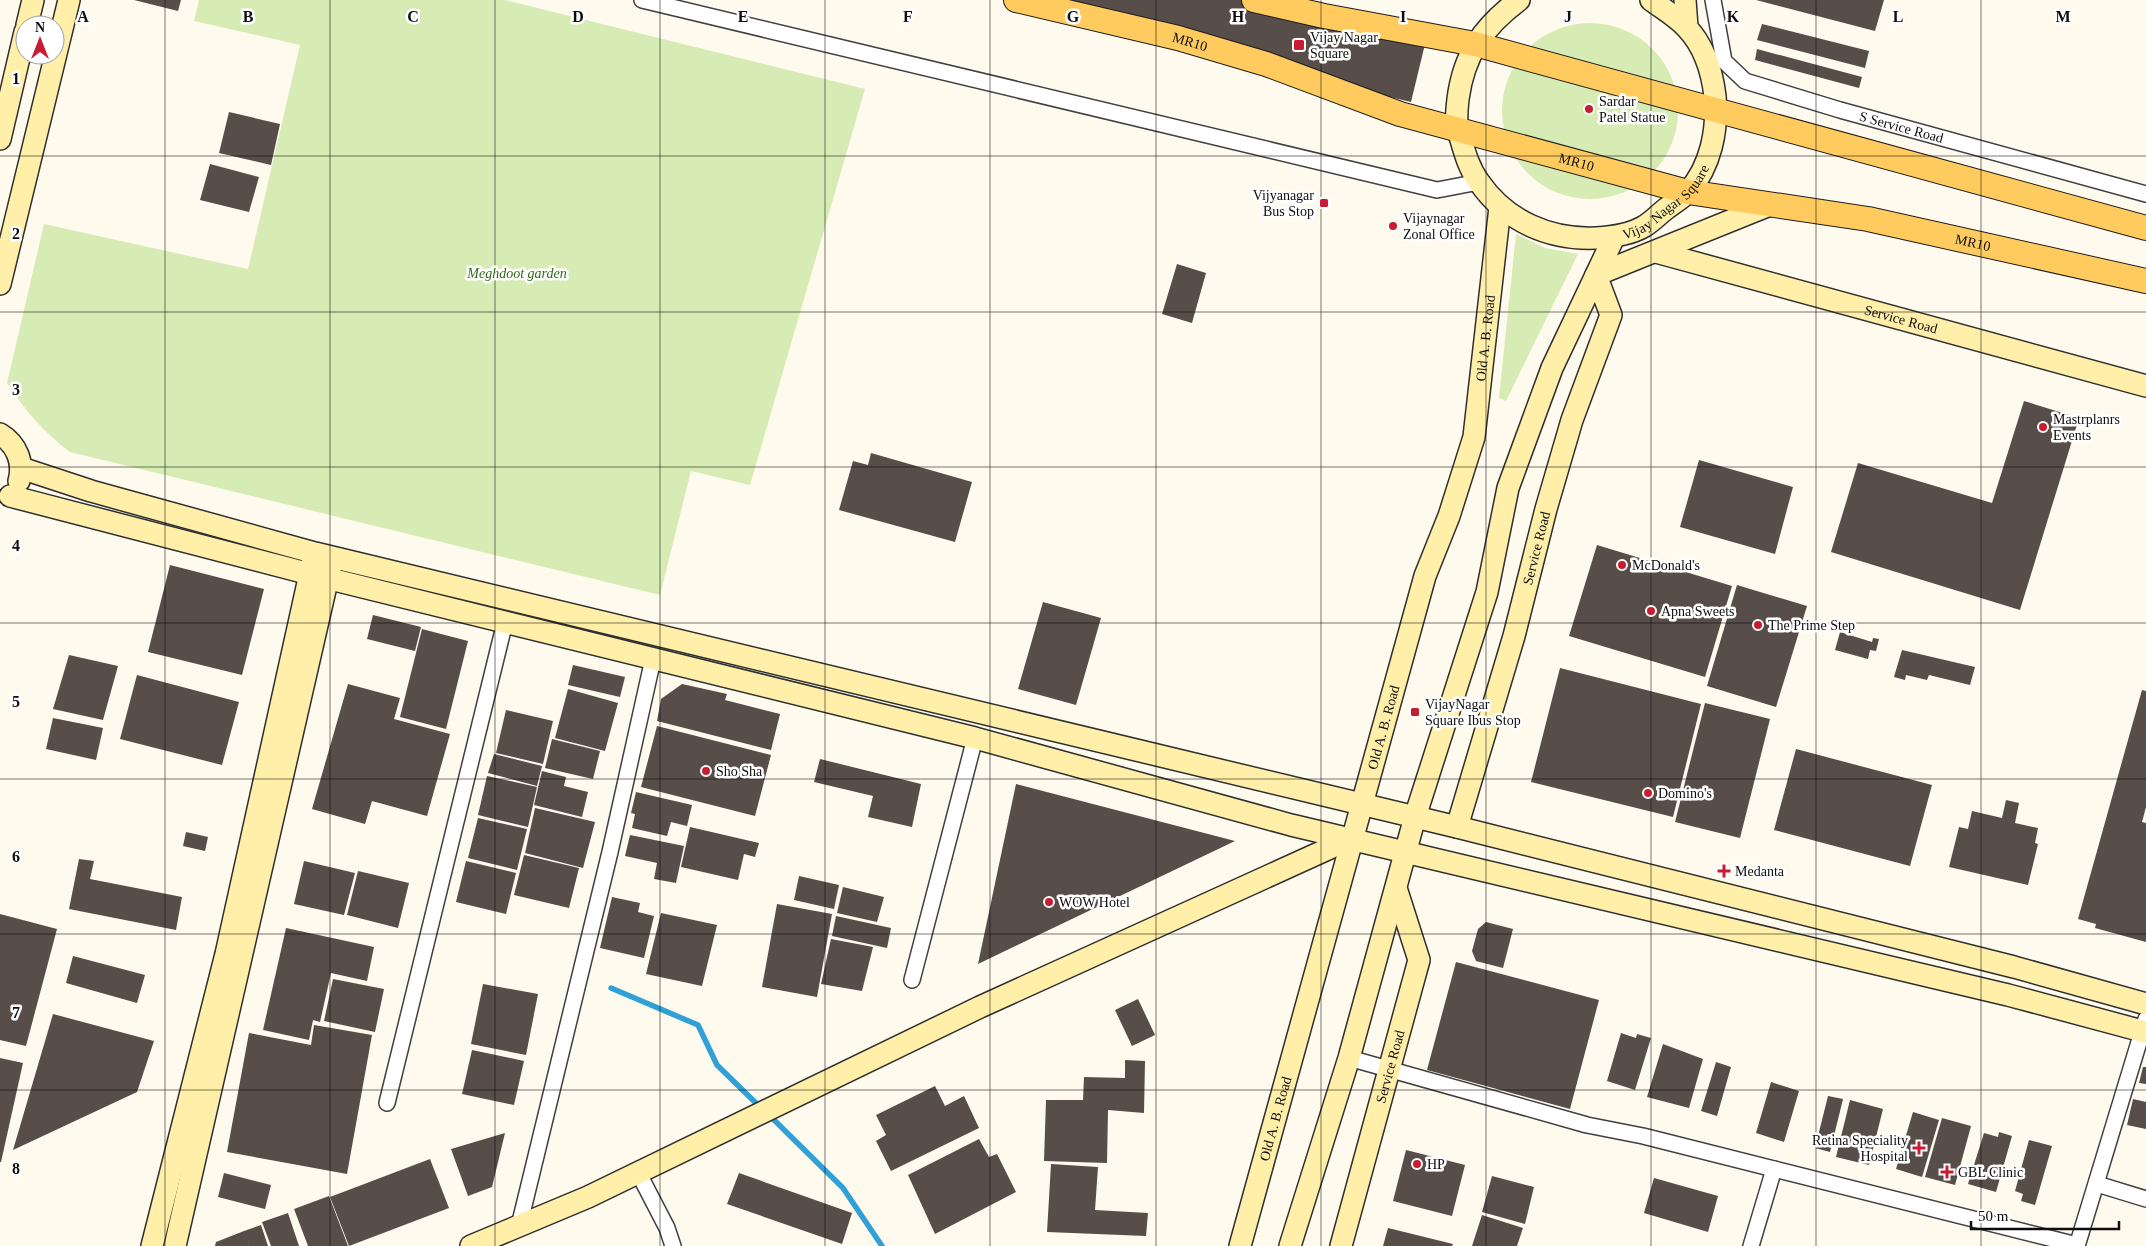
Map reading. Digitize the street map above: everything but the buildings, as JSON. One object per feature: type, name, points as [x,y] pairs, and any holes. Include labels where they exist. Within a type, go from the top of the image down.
[{"type":"main road","name":"MR10","points":[[1016,0],[1205,46],[1266,64],[1400,114],[1688,192],[1868,219],[2146,282]]},
{"type":"main road","points":[[1254,0],[1298,5],[1475,44],[2146,228]]},
{"type":"street","points":[[29,15],[33,0]]},
{"type":"street","points":[[0,284],[70,0]]},
{"type":"street","points":[[642,0],[1437,190],[1479,182]]},
{"type":"street","name":"Vijay Nagar Square","points":[[1519,0],[1495,18],[1475,44],[1461,77],[1457,113],[1458,129],[1469,166],[1479,182],[1500,207],[1532,228],[1553,235],[1575,239],[1614,237],[1643,227],[1688,192],[1702,171],[1712,147],[1717,122],[1713,78],[1707,60],[1687,27],[1651,0]]},
{"type":"street","points":[[1685,0],[1687,27]]},
{"type":"street","name":"S Service Road","points":[[1714,0],[1724,61],[1745,81],[1840,110],[2146,194]]},
{"type":"street","points":[[0,139],[17,65]]},
{"type":"street","points":[[1596,274],[1656,252],[1772,204]]},
{"type":"street","name":"Old A. B. Road","points":[[1240,1246],[1425,576],[1449,516],[1474,437],[1500,207]]},
{"type":"street","points":[[1290,1246],[1349,1058],[1415,817],[1487,592],[1508,488],[1552,368],[1614,237]]},
{"type":"street","name":"Service Road","points":[[1656,252],[2146,386]]},
{"type":"street","name":"Service Road","points":[[1457,826],[1514,636],[1546,508],[1572,420],[1612,315],[1596,274]]},
{"type":"street","points":[[0,434],[14,446],[19,456],[21,468],[18,483],[5,500],[975,738],[1291,824],[2145,1027],[2077,1246],[1774,1169],[1587,1125],[1349,1058]]},
{"type":"street","points":[[21,468],[91,491],[324,555],[1457,826],[2014,967],[2146,1004]]},
{"type":"street","points":[[152,1246],[324,555]]},
{"type":"street","points":[[175,1246],[319,576]]},
{"type":"street","points":[[387,1103],[505,622]]},
{"type":"street","points":[[519,1226],[610,852],[653,659]]},
{"type":"street","points":[[912,980],[975,738]]},
{"type":"street","points":[[471,1246],[638,1172],[980,1007],[1352,838]]},
{"type":"street","name":"Service Road","points":[[1341,1246],[1419,960],[1396,888]]},
{"type":"street","points":[[1751,1246],[1774,1169]]},
{"type":"street","points":[[638,1172],[667,1228],[674,1246]]},
{"type":"street","points":[[2097,1184],[2146,1199]]},
{"type":"street","points":[[167,1186],[187,1192]]},
{"type":"green space","name":"Meghdoot garden","points":[[199,0],[505,0],[865,89],[750,485],[691,471],[660,595],[70,452],[35,420],[21,402],[7,383],[44,224],[248,269],[300,45],[194,21]]},
{"type":"green space","points":[[1581,23],[1599,23],[1632,33],[1658,55],[1668,69],[1674,85],[1678,111],[1674,137],[1668,153],[1646,179],[1632,189],[1616,195],[1599,199],[1581,199],[1548,189],[1522,167],[1512,153],[1506,137],[1502,120],[1502,102],[1512,69],[1534,43],[1548,33],[1564,27]]},
{"type":"green space","points":[[1516,234],[1545,248],[1578,254],[1506,401],[1499,398]]},
{"type":"waterway","points":[[611,988],[698,1025],[717,1065],[761,1108]]},
{"type":"waterway","points":[[768,1114],[843,1188],[882,1246]]},
{"type":"place","name":"Vijay Nagar Square","points":[[1299,45]]},
{"type":"place","name":"Sardar Patel Statue","points":[[1589,109]]},
{"type":"place","name":"Vijyanagar Bus Stop","points":[[1324,203]]},
{"type":"place","name":"Vijaynagar Zonal Office","points":[[1393,226]]},
{"type":"place","name":"Mastrplanrs Events","points":[[2043,427]]},
{"type":"place","name":"McDonald's","points":[[1622,565]]},
{"type":"place","name":"Apna Sweets","points":[[1651,611]]},
{"type":"place","name":"The Prime Step","points":[[1758,625]]},
{"type":"place","name":"VijayNagar Square Ibus Stop","points":[[1415,712]]},
{"type":"place","name":"Sho Sha","points":[[706,771]]},
{"type":"place","name":"Domino's","points":[[1648,793]]},
{"type":"place","name":"Medanta","points":[[1724,871]]},
{"type":"place","name":"WOW Hotel","points":[[1049,902]]},
{"type":"place","name":"Retina Speciality Hospital","points":[[1919,1148]]},
{"type":"place","name":"HP","points":[[1417,1164]]},
{"type":"place","name":"GBL Clinic","points":[[1947,1172]]}]
